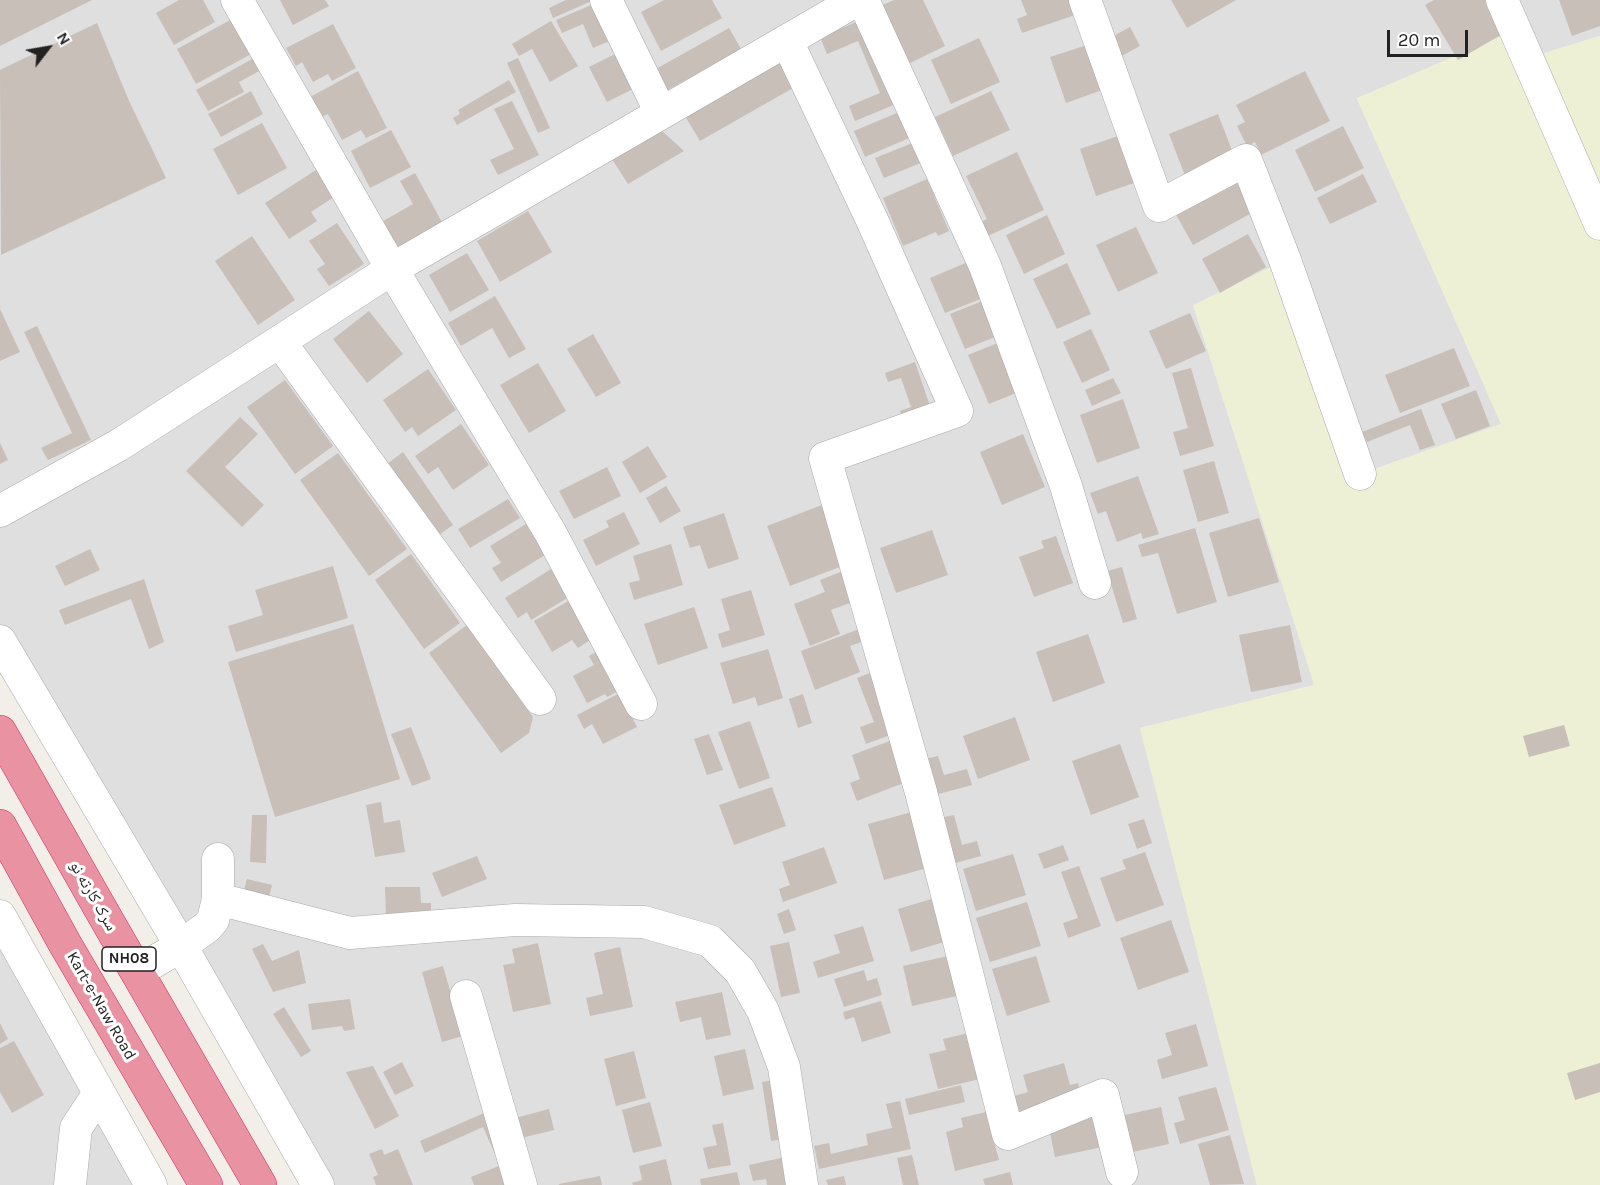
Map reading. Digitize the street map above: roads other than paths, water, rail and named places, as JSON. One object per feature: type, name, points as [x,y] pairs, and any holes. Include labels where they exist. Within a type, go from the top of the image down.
[{"type":"highway","name":"سرک کارته نو","points":[[0,732],[260,1185]]},
{"type":"highway","name":"Kart-e-Naw Road","points":[[0,826],[11,870],[65,944],[206,1185]]},
{"type":"highway","points":[[65,944],[108,922]]},
{"type":"street","points":[[237,0],[392,269],[550,532],[641,704]]},
{"type":"street","points":[[606,0],[661,113]]},
{"type":"street","points":[[0,511],[119,445],[392,269],[857,0]]},
{"type":"street","points":[[863,0],[985,266],[1066,486],[1095,583]]},
{"type":"street","points":[[1084,0],[1159,206],[1246,160],[1360,474]]},
{"type":"street","points":[[1502,0],[1600,224]]},
{"type":"street","points":[[787,40],[872,220],[957,411],[825,458],[921,792],[1008,1134],[1103,1095],[1122,1172]]},
{"type":"street","points":[[280,342],[540,699]]},
{"type":"street","points":[[0,641],[181,946],[318,1185]]},
{"type":"street","points":[[136,972],[181,946],[213,920],[218,899],[218,859]]},
{"type":"street","points":[[218,899],[350,933],[515,920],[644,922],[710,941],[740,971],[763,1011],[784,1067],[802,1185]]},
{"type":"street","points":[[0,916],[151,1185]]},
{"type":"street","points":[[466,996],[521,1185]]},
{"type":"street","points":[[70,1185],[76,1128],[99,1093]]}]
